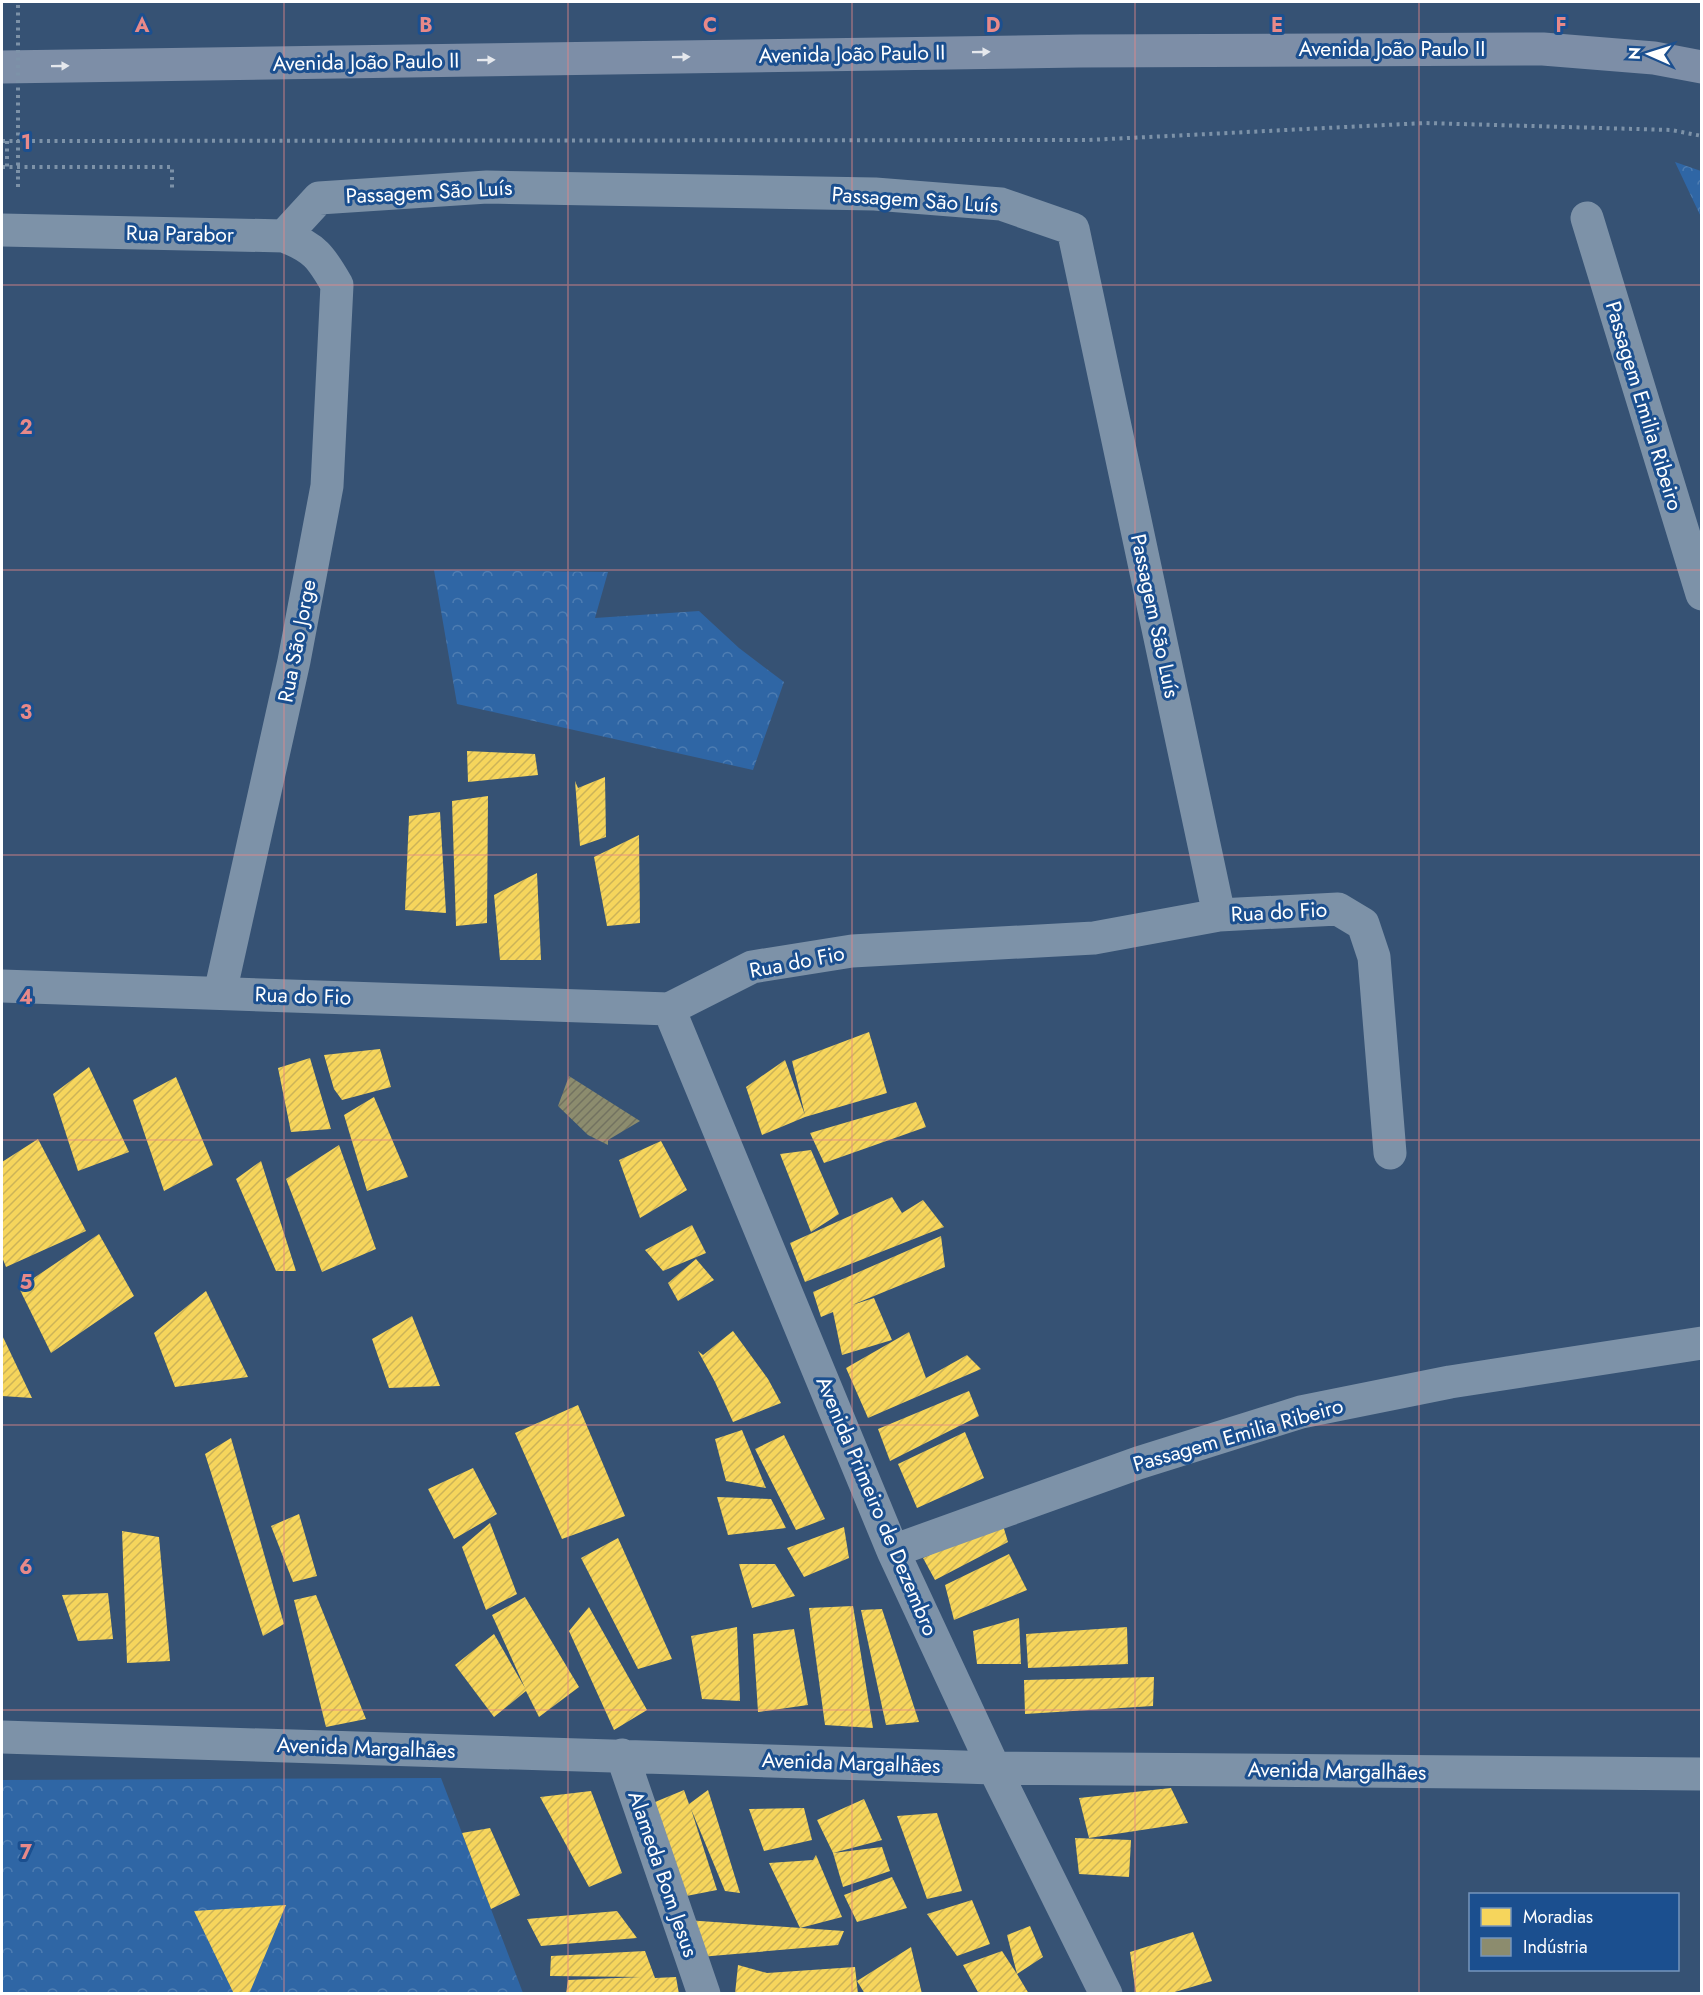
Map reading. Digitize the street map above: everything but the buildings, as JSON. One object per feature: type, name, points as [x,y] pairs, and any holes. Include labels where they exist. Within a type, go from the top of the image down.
[{"type":"main road","name":"Avenida João Paulo II","points":[[2,67],[1080,51],[1543,48],[1654,58],[1701,67]]},
{"type":"street","name":"Passagem São Luís","points":[[284,236],[319,198],[487,187],[875,194],[1001,204],[1073,229],[1219,915]]},
{"type":"street","name":"Passagem Emilia Ribeiro","points":[[1587,218],[1701,594]]},
{"type":"street","name":"Rua Parabor","points":[[2,230],[284,236],[301,243],[320,256],[337,285]]},
{"type":"street","name":"Rua São Jorge","points":[[220,993],[294,661],[327,486],[337,285]]},
{"type":"street","name":"Rua do Fio","points":[[2,986],[669,1009],[752,967],[852,951],[1094,938],[1219,915],[1338,909],[1364,924],[1374,957],[1390,1153]]},
{"type":"street","name":"Avenida Primeiro de Dezembro","points":[[669,1009],[893,1551],[994,1768],[1106,1994]]},
{"type":"street","name":"Passagem Emilia Ribeiro","points":[[893,1551],[1138,1463],[1301,1412],[1450,1382],[1701,1343]]},
{"type":"street","name":"Avenida Margalhães","points":[[2,1737],[994,1768],[1701,1774]]},
{"type":"street","name":"Alameda Bom Jesus","points":[[622,1755],[704,1994]]},
{"type":"path","points":[[18,2],[18,173]]},
{"type":"path","points":[[2,167],[7,167],[4,141],[1089,140],[1425,123],[1671,130],[1701,136]]},
{"type":"green space","points":[[1675,162],[1701,171],[1701,217]]},
{"type":"green space","points":[[434,570],[608,572],[595,618],[699,611],[739,648],[784,682],[753,770],[457,704]]},
{"type":"green space","points":[[441,1778],[523,1993],[2,1993],[2,1780]]}]
